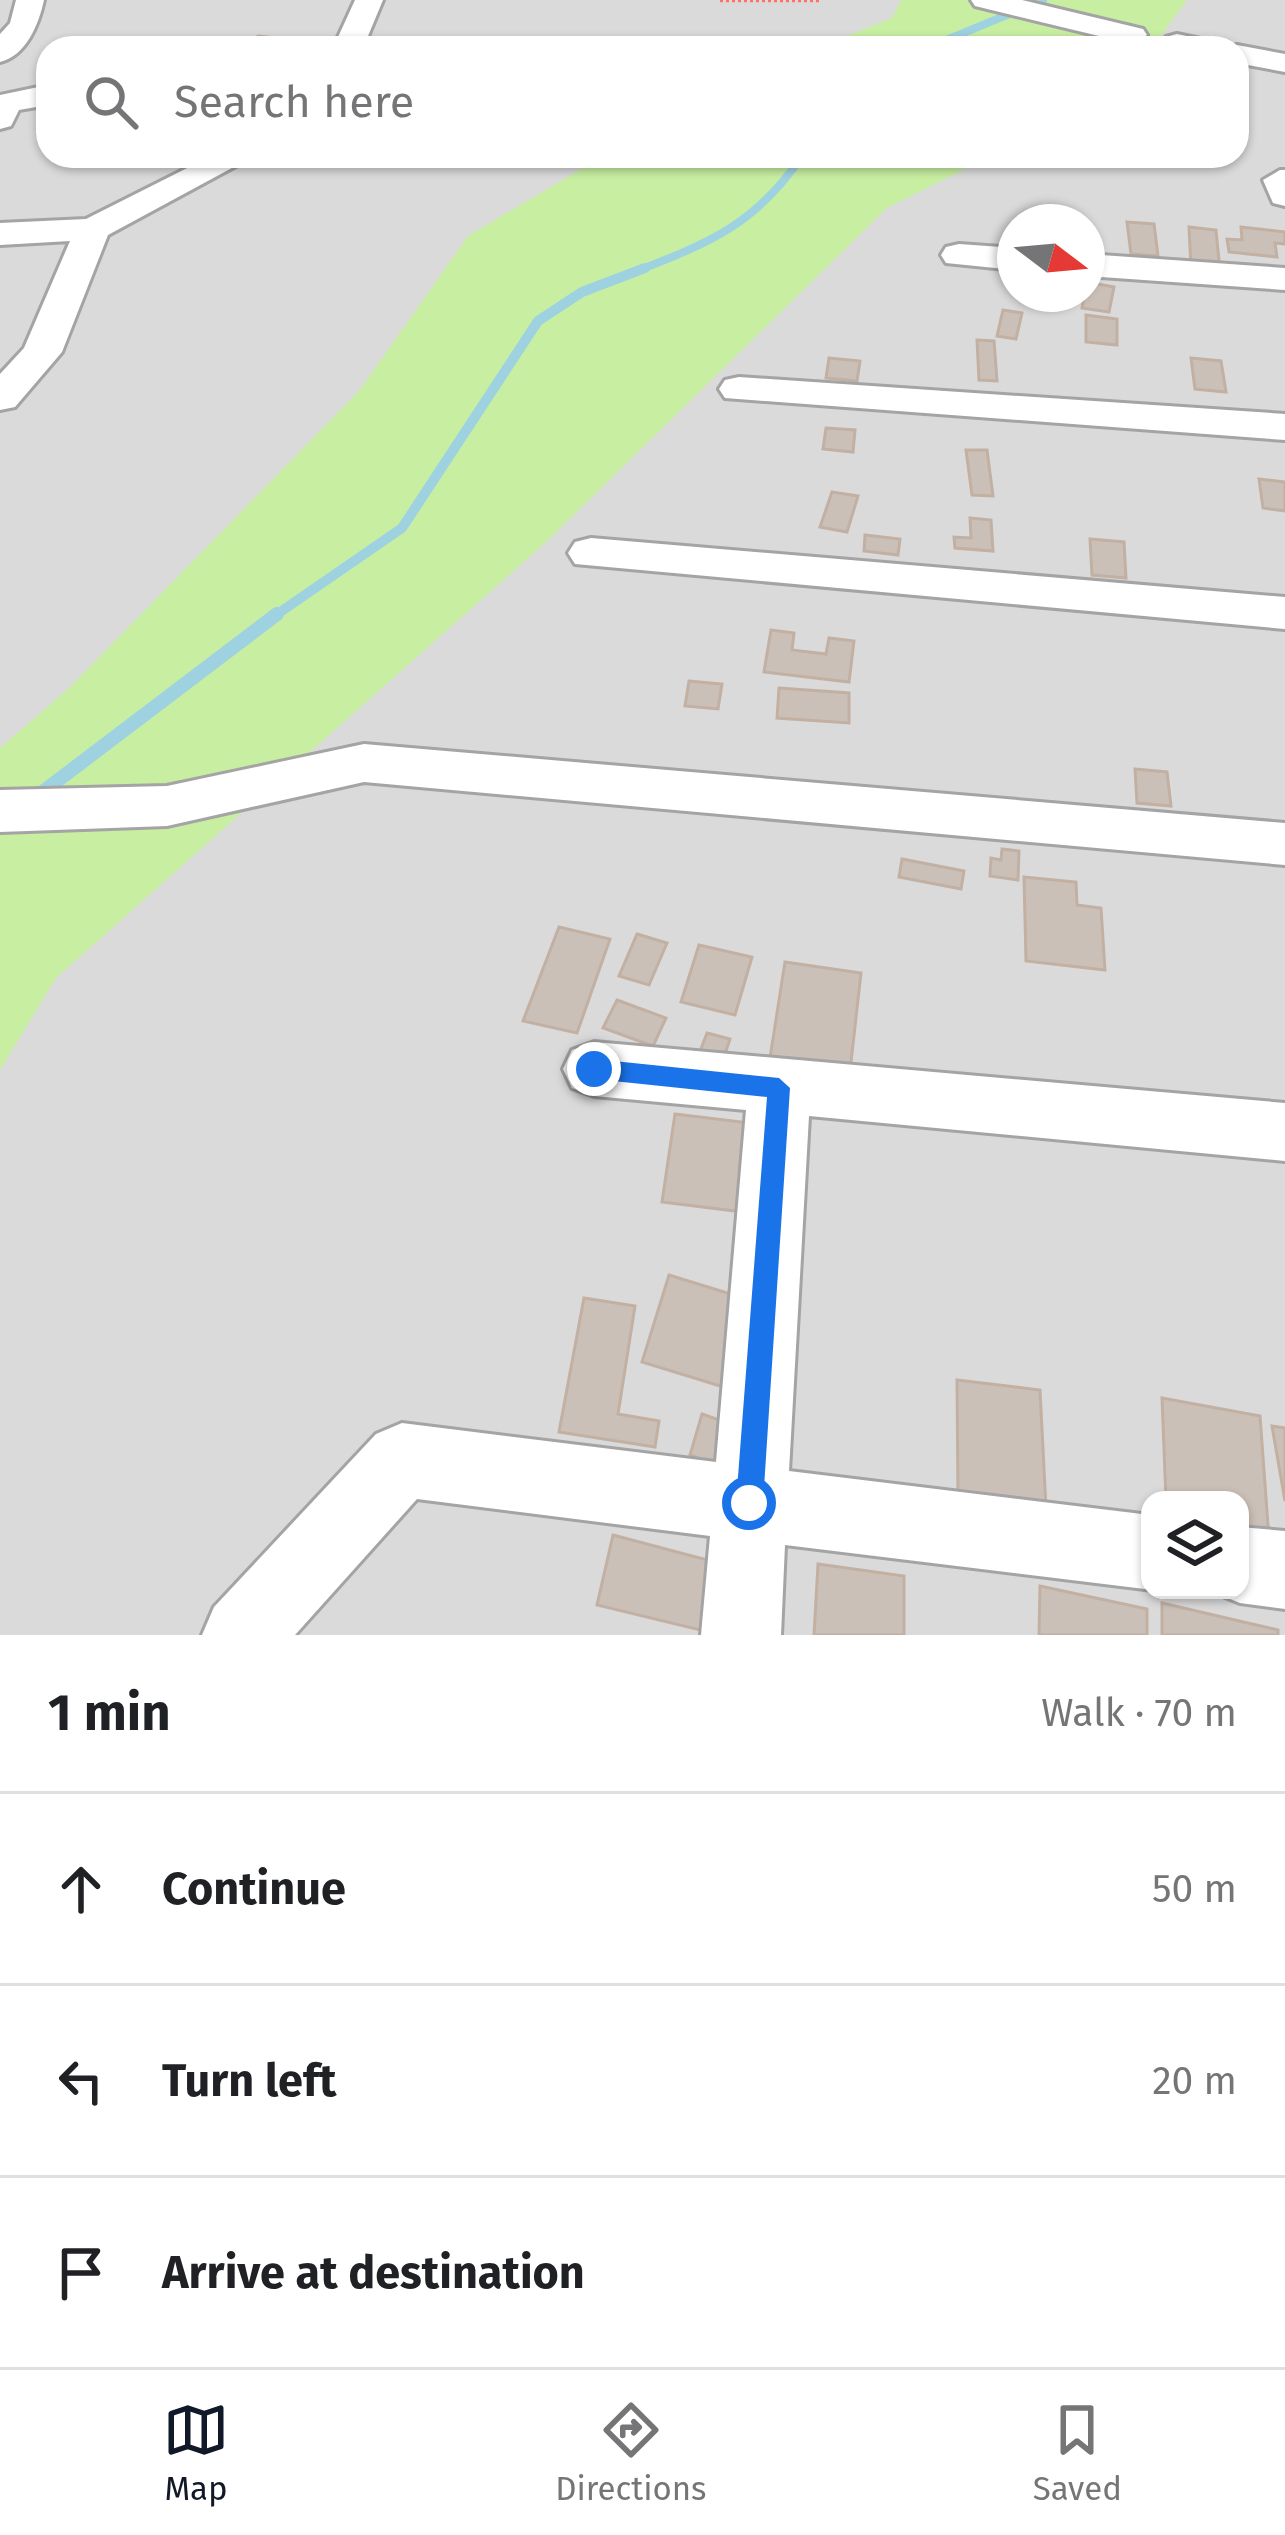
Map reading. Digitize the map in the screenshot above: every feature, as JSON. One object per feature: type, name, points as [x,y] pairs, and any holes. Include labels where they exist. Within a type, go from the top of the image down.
[{"type":"street","points":[[0,53],[24,25],[30,0]]},
{"type":"street","points":[[353,36],[369,0]]},
{"type":"street","points":[[985,0],[1132,35]]},
{"type":"street","points":[[1249,56],[1285,62]]},
{"type":"street","points":[[0,68],[2,109],[36,99]]},
{"type":"street","points":[[0,234],[93,229],[213,168]]},
{"type":"street","points":[[1285,180],[1280,180],[1285,196]]},
{"type":"street","points":[[0,398],[42,352],[93,229]]},
{"type":"street","points":[[959,255],[997,258]]},
{"type":"street","points":[[1105,266],[1285,279]]},
{"type":"street","points":[[739,389],[1285,427]]},
{"type":"street","points":[[591,553],[1285,613]]},
{"type":"street","points":[[0,811],[167,806],[364,763],[1285,844]]},
{"type":"street","points":[[594,1069],[1285,1132]]},
{"type":"street","points":[[741,1635],[779,1088]]},
{"type":"street","points":[[242,1635],[402,1460],[1141,1552]]},
{"type":"street","points":[[1249,1565],[1285,1570]]},
{"type":"path","points":[[719,0],[819,0]]},
{"type":"shaded area","points":[[0,0],[1285,0],[1285,1635],[0,1635]]},
{"type":"green space","points":[[901,0],[1187,0],[1161,36],[847,36],[892,18]]},
{"type":"green space","points":[[583,168],[967,168],[887,208],[545,543],[56,978],[0,1070],[0,748],[69,688],[359,391],[468,236]]},
{"type":"building","points":[[1127,222],[1154,224],[1158,256],[1131,254]]},
{"type":"building","points":[[1189,227],[1216,230],[1220,271],[1191,268]]},
{"type":"building","points":[[1241,227],[1285,232],[1285,244],[1275,243],[1277,257],[1229,252],[1227,239],[1242,240]]},
{"type":"building","points":[[1105,285],[1114,287],[1109,312],[1105,311]]},
{"type":"building","points":[[1003,312],[1022,313],[1016,339],[997,336]]},
{"type":"building","points":[[1086,315],[1117,319],[1117,345],[1086,342]]},
{"type":"building","points":[[977,340],[994,341],[997,381],[979,380]]},
{"type":"building","points":[[829,358],[860,361],[857,381],[826,378]]},
{"type":"building","points":[[1191,358],[1221,361],[1226,392],[1195,389]]},
{"type":"building","points":[[826,428],[855,430],[853,452],[823,449]]},
{"type":"building","points":[[966,450],[987,450],[993,496],[972,495]]},
{"type":"building","points":[[1259,479],[1285,482],[1285,511],[1263,508]]},
{"type":"building","points":[[832,492],[858,496],[847,532],[820,527]]},
{"type":"building","points":[[970,518],[991,520],[993,551],[955,548],[954,537],[971,538]]},
{"type":"building","points":[[865,535],[900,539],[898,555],[864,551]]},
{"type":"building","points":[[1090,539],[1124,542],[1126,578],[1092,575]]},
{"type":"building","points":[[771,630],[794,633],[792,650],[826,654],[829,638],[854,641],[849,682],[764,672]]},
{"type":"building","points":[[689,681],[722,684],[718,709],[685,706]]},
{"type":"building","points":[[779,688],[849,693],[849,723],[777,718]]},
{"type":"building","points":[[1135,769],[1167,772],[1171,806],[1137,803]]},
{"type":"building","points":[[1002,849],[1019,851],[1018,880],[990,876],[991,858],[1001,860]]},
{"type":"building","points":[[902,859],[964,871],[961,889],[899,877]]},
{"type":"building","points":[[1024,877],[1076,882],[1077,905],[1101,908],[1105,970],[1026,961]]},
{"type":"building","points":[[559,927],[610,939],[577,1033],[523,1021]]},
{"type":"building","points":[[637,934],[667,943],[649,985],[619,976]]},
{"type":"building","points":[[699,945],[752,957],[735,1015],[681,1002]]},
{"type":"building","points":[[785,962],[861,973],[850,1071],[770,1058]]},
{"type":"building","points":[[617,1000],[666,1018],[653,1046],[603,1028]]},
{"type":"building","points":[[707,1033],[730,1039],[723,1060],[699,1054]]},
{"type":"building","points":[[675,1114],[775,1126],[767,1215],[662,1202]]},
{"type":"building","points":[[669,1275],[763,1304],[740,1392],[642,1362]]},
{"type":"building","points":[[584,1298],[635,1306],[618,1414],[659,1421],[655,1447],[559,1432]]},
{"type":"building","points":[[957,1380],[1040,1390],[1046,1508],[958,1496]]},
{"type":"building","points":[[1162,1398],[1260,1416],[1269,1539],[1249,1536],[1249,1491],[1166,1491]]},
{"type":"building","points":[[702,1414],[750,1431],[738,1472],[690,1455]]},
{"type":"building","points":[[1272,1426],[1285,1428],[1285,1501]]},
{"type":"building","points":[[613,1535],[734,1567],[721,1635],[597,1605]]},
{"type":"building","points":[[818,1564],[904,1576],[904,1635],[814,1635]]},
{"type":"building","points":[[1040,1586],[1147,1609],[1147,1635],[1039,1635]]},
{"type":"building","points":[[1162,1603],[1278,1630],[1278,1635],[1162,1635]]},
{"type":"waterway","points":[[956,36],[1043,0]]},
{"type":"waterway","points":[[637,271],[730,228],[767,199],[793,168]]},
{"type":"waterway","points":[[274,617],[402,528],[538,321],[582,292],[645,268]]},
{"type":"waterway","points":[[274,617],[277,614]]},
{"type":"waterway","points":[[32,800],[274,617]]},
{"type":"route","points":[[594,1069],[779,1088],[749,1503]]}]
